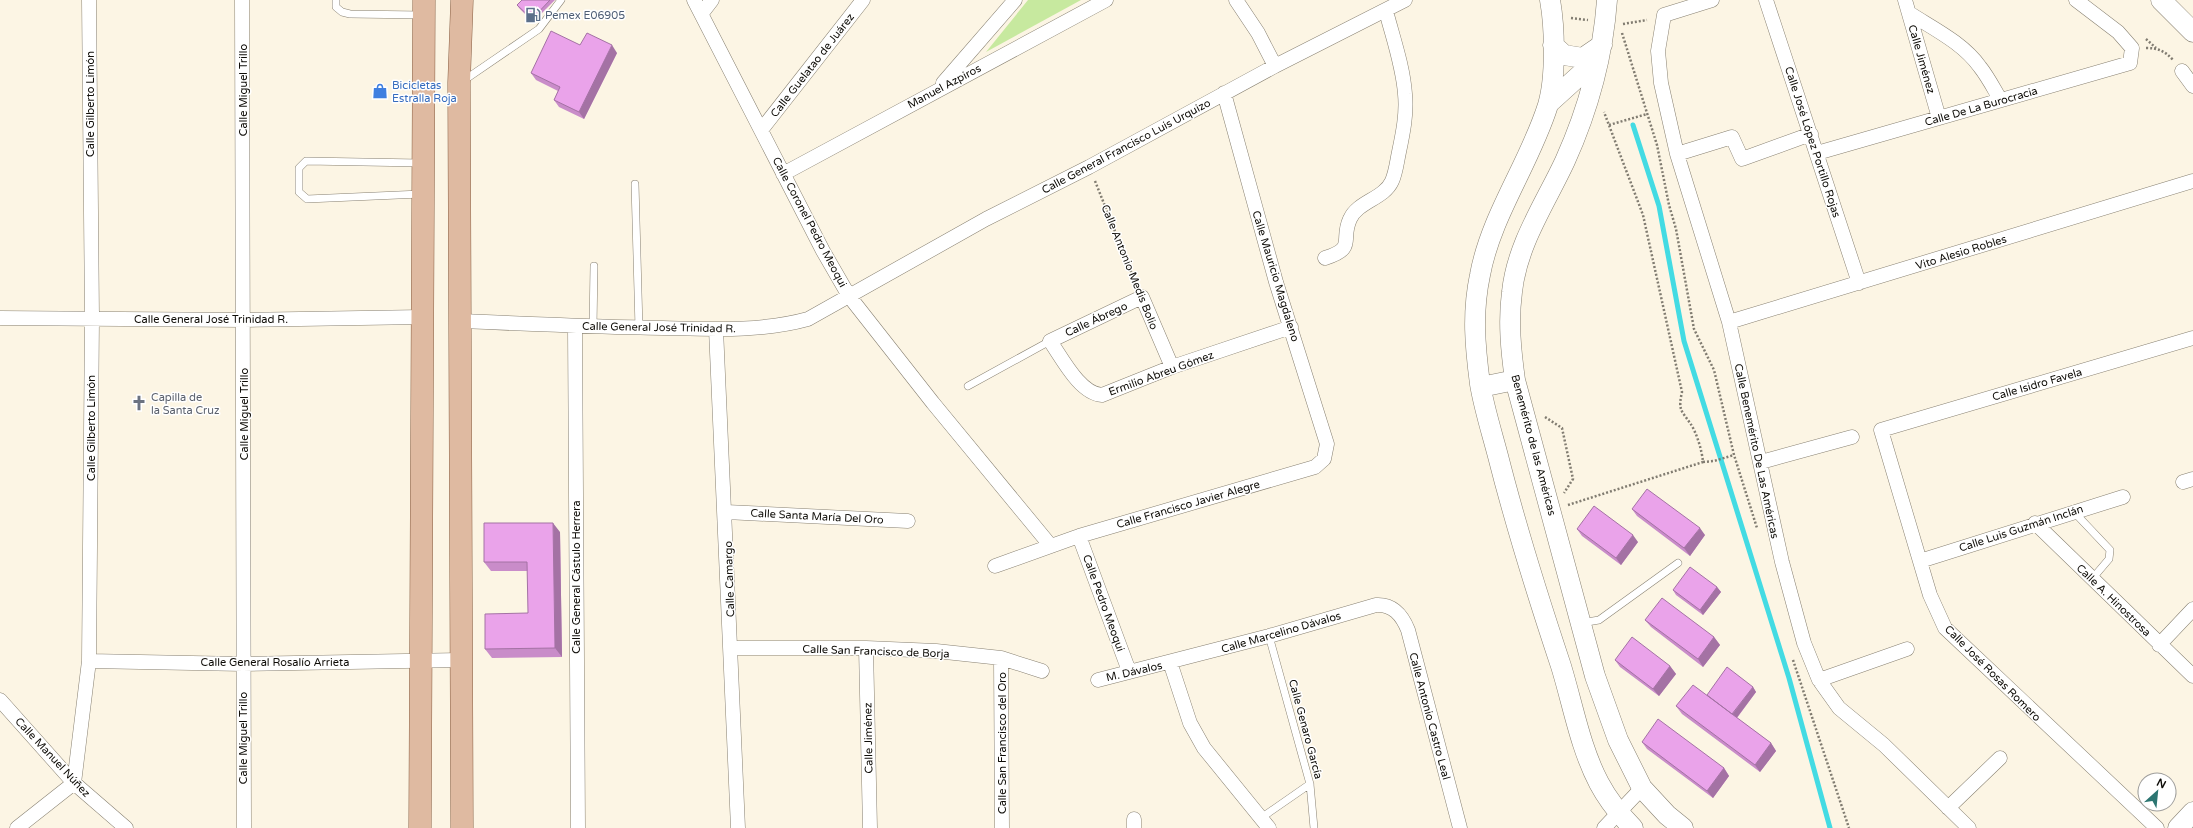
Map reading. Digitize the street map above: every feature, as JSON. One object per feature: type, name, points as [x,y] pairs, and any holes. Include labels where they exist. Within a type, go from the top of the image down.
[{"type":"main road","points":[[462,0],[459,83],[461,321],[460,660],[462,828]]},
{"type":"main road","points":[[420,828],[424,8]]},
{"type":"street","name":"Calle Gilberto Limón","points":[[74,783],[89,662],[92,318],[89,0]]},
{"type":"street","name":"Calle Miguel Trillo","points":[[242,0],[244,320],[244,828]]},
{"type":"street","name":"Calle Coronel Pedro Meoqui","points":[[694,0],[762,129],[783,174],[823,251],[850,296],[933,403],[1015,501],[1050,546]]},
{"type":"street","points":[[702,13],[712,0]]},
{"type":"street","name":"Calle Guelatao de Juárez","points":[[762,129],[863,0]]},
{"type":"street","points":[[937,90],[1015,0]]},
{"type":"street","name":"Manuel Azpiros","points":[[783,174],[1106,0]]},
{"type":"street","points":[[1236,0],[1258,33],[1275,66]]},
{"type":"street","name":"Calle General Francisco Luis Urquizo","points":[[850,296],[986,219],[1089,167],[1275,66],[1386,11],[1405,0]]},
{"type":"street","points":[[1550,0],[1553,46],[1549,103],[1534,142],[1495,226],[1480,272],[1474,308],[1475,337],[1481,387],[1509,500],[1565,679],[1578,727],[1599,783],[1619,814],[1634,828]]},
{"type":"street","name":"Benemérito de las Américas","points":[[1607,0],[1602,45],[1584,116],[1564,162],[1540,207],[1523,247],[1512,292],[1510,341],[1515,380],[1595,676],[1618,740],[1642,788],[1683,828]]},
{"type":"street","name":"Calle Benemérito De Las Américas","points":[[1712,0],[1664,15],[1658,51],[1661,83],[1677,154],[1729,322],[1761,462],[1765,492],[1804,643],[1819,680],[1827,694],[1839,708],[1884,746],[1969,828]]},
{"type":"street","name":"Calle José López Portillo Rojas","points":[[1766,0],[1859,283]]},
{"type":"street","points":[[2076,0],[2118,32],[2132,48]]},
{"type":"street","points":[[2160,0],[2193,32]]},
{"type":"street","points":[[1907,7],[1949,38],[1965,52],[1980,67],[2000,99]]},
{"type":"street","name":"Calle Jiménez","points":[[1907,7],[1939,118]]},
{"type":"street","points":[[1326,258],[1338,254],[1344,248],[1350,219],[1358,209],[1386,190],[1392,181],[1395,172],[1402,139],[1405,95],[1386,11]]},
{"type":"street","points":[[1553,46],[1564,55],[1583,58],[1602,45]]},
{"type":"street","name":"Calle De La Burocracia","points":[[1817,153],[2000,99],[2130,64],[2132,48]]},
{"type":"street","points":[[1549,103],[1581,74],[1598,64]]},
{"type":"street","points":[[2182,71],[2193,86]]},
{"type":"street","name":"Calle Mauricio Magdaleno","points":[[1224,94],[1276,282],[1327,444],[1324,459]]},
{"type":"street","points":[[1677,154],[1732,137],[1742,159],[1811,134]]},
{"type":"street","name":"Vito Alesio Robles","points":[[1729,322],[2193,181]]},
{"type":"street","name":"Calle General José Trinidad R.","points":[[461,321],[575,327],[716,329],[785,325],[808,319],[850,296]]},
{"type":"street","name":"Calle Ábrego","points":[[1050,341],[1142,298]]},
{"type":"street","name":"Calle Antonio Medis Bolio","points":[[1142,298],[1172,367]]},
{"type":"street","name":"Calle General José Trinidad R.","points":[[0,318],[244,320],[422,317]]},
{"type":"street","name":"Calle General Cástulo Herrera","points":[[575,327],[578,828]]},
{"type":"street","name":"Ermilio Abreu Gómez","points":[[1050,341],[1082,386],[1087,391],[1097,395],[1102,395],[1172,367],[1291,327]]},
{"type":"street","name":"Calle Camargo","points":[[716,329],[732,648],[738,828]]},
{"type":"street","name":"Calle Isidro Favela","points":[[1880,430],[2193,338]]},
{"type":"street","points":[[1481,387],[1515,380]]},
{"type":"street","name":"Calle José Rosas Romero","points":[[1880,430],[1930,595],[1945,628],[2157,828]]},
{"type":"street","points":[[1761,462],[1852,436]]},
{"type":"street","name":"Calle Francisco Javier Alegre","points":[[1050,546],[1315,466],[1324,459]]},
{"type":"street","name":"Calle Luis Guzmán Inclán","points":[[1920,561],[2035,523],[2123,497]]},
{"type":"street","name":"Calle Santa María Del Oro","points":[[726,512],[908,521]]},
{"type":"street","name":"Calle A. Hinostrosa","points":[[2035,523],[2159,645],[2193,676]]},
{"type":"street","name":"Calle Pedro Meoqui","points":[[1079,536],[1129,671]]},
{"type":"street","points":[[995,566],[1050,546]]},
{"type":"street","name":"Calle Marcelino Dávalos","points":[[1170,662],[1269,636],[1376,605],[1384,605],[1392,608]]},
{"type":"street","name":"Calle Antonio Castro Leal","points":[[1392,608],[1402,616],[1408,630],[1460,828]]},
{"type":"street","points":[[2159,645],[2193,609]]},
{"type":"street","name":"Calle San Francisco de Borja","points":[[732,648],[866,648],[936,651],[1001,658],[1042,671]]},
{"type":"street","name":"Calle Jiménez","points":[[866,648],[870,828]]},
{"type":"street","points":[[1819,680],[1907,649]]},
{"type":"street","name":"Calle San Francisco del Oro","points":[[1001,658],[1002,828]]},
{"type":"street","name":"Calle General Rosalío Arrieta","points":[[89,662],[243,664],[460,660]]},
{"type":"street","points":[[1170,662],[1190,723],[1204,748],[1265,823]]},
{"type":"street","name":"M. Dávalos","points":[[1098,680],[1129,671],[1170,662]]},
{"type":"street","name":"Calle Manuel Núñez","points":[[0,700],[74,783],[126,828]]},
{"type":"street","points":[[1948,808],[2000,758]]},
{"type":"street","points":[[17,828],[74,783]]},
{"type":"street","points":[[1604,828],[1619,814],[1642,788]]},
{"type":"street","points":[[2178,828],[2193,812]]},
{"type":"lane","points":[[336,0],[336,6],[342,12],[350,14],[424,8]]},
{"type":"lane","points":[[459,83],[539,29],[561,0]]},
{"type":"lane","points":[[424,163],[306,161],[299,168],[298,192],[307,199],[424,193]]},
{"type":"lane","points":[[635,184],[639,328]]},
{"type":"lane","points":[[593,327],[594,266]]},
{"type":"lane","points":[[968,386],[1050,341]]},
{"type":"lane","points":[[2074,512],[2110,550],[2109,559],[2092,579]]},
{"type":"lane","points":[[1581,623],[1599,620],[1678,563]]},
{"type":"lane","name":"Calle Genaro García","points":[[1269,636],[1310,784],[1314,828]]},
{"type":"lane","points":[[1265,823],[1310,784]]},
{"type":"path","points":[[1620,18],[1620,25]]},
{"type":"path","points":[[1622,32],[1657,145],[1669,205],[1676,229],[1694,329],[1714,370],[1734,455],[1759,534]]},
{"type":"path","points":[[2132,48],[2156,48],[2168,53],[2182,71]]},
{"type":"path","points":[[1599,115],[1602,107],[1643,215],[1682,392],[1680,404],[1683,416],[1691,424],[1703,462]]},
{"type":"path","points":[[1609,125],[1647,114]]},
{"type":"path","name":"Calle Antonio Medis Bolio","points":[[1089,167],[1142,298]]},
{"type":"path","points":[[1543,416],[1562,428],[1573,479],[1561,497]]},
{"type":"path","points":[[1564,507],[1703,462],[1714,461],[1734,455]]},
{"type":"path","points":[[1791,654],[1797,676],[1849,828]]},
{"type":"green space","points":[[1028,0],[1081,0],[986,52]]},
{"type":"building","name":"Pemex E06905","points":[[522,0],[550,0],[532,19],[517,5]]},
{"type":"building","points":[[551,31],[580,45],[587,33],[612,45],[579,112],[554,100],[560,87],[531,73]]},
{"type":"building","points":[[1647,489],[1700,528],[1684,548],[1632,509]]},
{"type":"building","points":[[1594,506],[1633,535],[1616,558],[1577,529]]},
{"type":"building","points":[[484,523],[553,523],[555,648],[485,649],[485,614],[528,613],[527,562],[484,562]]},
{"type":"building","points":[[1690,567],[1717,587],[1700,610],[1673,590]]},
{"type":"building","points":[[1662,598],[1714,637],[1698,659],[1645,620]]},
{"type":"building","points":[[1632,637],[1670,666],[1653,689],[1615,660]]},
{"type":"building","points":[[1727,667],[1753,687],[1732,714],[1707,695]]},
{"type":"building","points":[[1693,685],[1771,743],[1755,765],[1676,706]]},
{"type":"building","points":[[1658,719],[1724,768],[1707,791],[1642,742]]},
{"type":"waterway","points":[[1633,125],[1659,206],[1684,341],[1789,678],[1830,828]]},
{"type":"place","name":"Pemex E06905","points":[[533,15]]},
{"type":"place","name":"Bicicletas Estralla Roja","points":[[380,91]]},
{"type":"place","name":"Capilla de la Santa Cruz","points":[[139,403]]}]
